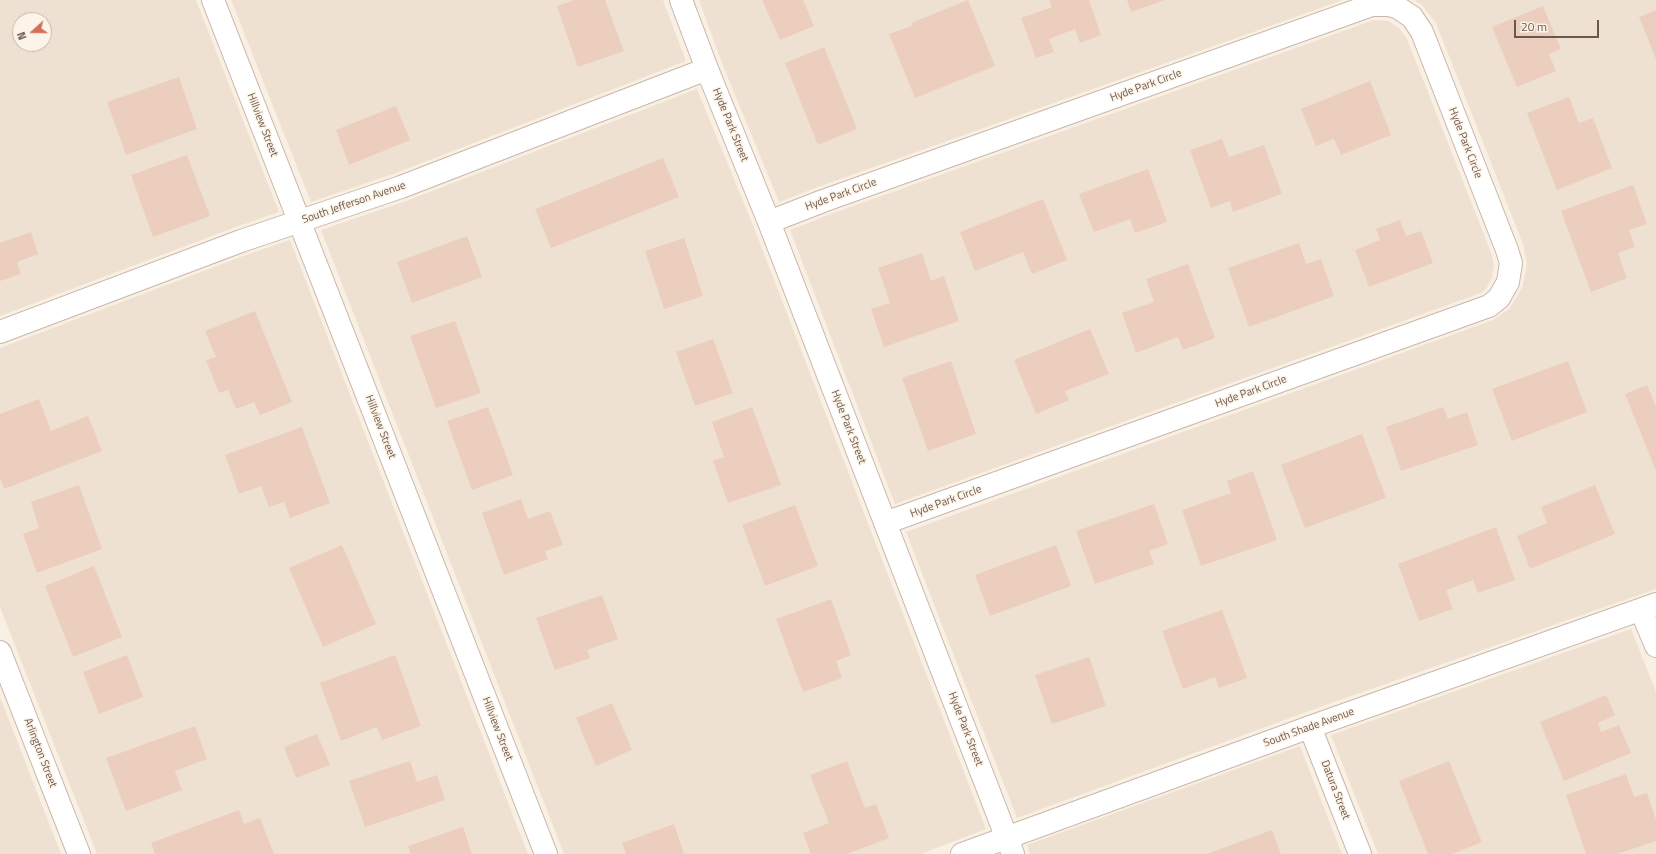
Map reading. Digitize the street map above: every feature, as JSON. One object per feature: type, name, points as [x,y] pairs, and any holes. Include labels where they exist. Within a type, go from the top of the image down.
[{"type":"street","name":"Hillview Street","points":[[213,0],[546,854]]},
{"type":"street","name":"Hyde Park Street","points":[[681,0],[707,69],[769,222],[1010,846]]},
{"type":"street","name":"Hyde Park Circle","points":[[769,222],[845,193],[1372,5],[1388,5],[1397,7],[1412,17],[1422,32],[1508,250],[1511,263],[1508,282],[1498,298],[1489,306],[885,523]]},
{"type":"street","name":"South Jefferson Avenue","points":[[0,332],[241,241],[401,187],[707,69]]},
{"type":"street","name":"South Shade Avenue","points":[[962,854],[1010,846],[1310,727],[1649,607]]},
{"type":"street","points":[[1649,607],[1656,646]]},
{"type":"street","name":"Arlington Street","points":[[0,652],[79,854]]},
{"type":"street","name":"Datura Street","points":[[1310,727],[1360,854]]},
{"type":"shaded area","points":[[0,0],[196,0],[279,212],[0,316]]},
{"type":"shaded area","points":[[231,0],[663,0],[686,61],[396,173],[311,202]]},
{"type":"shaded area","points":[[699,0],[1343,0],[779,202],[722,63]]},
{"type":"shaded area","points":[[1414,0],[1656,0],[1656,589],[1320,707],[1017,818],[906,532],[1493,320],[1509,309],[1522,288],[1527,264],[1523,244],[1436,23],[1422,5]]},
{"type":"shaded area","points":[[1374,20],[1388,21],[1399,28],[1407,39],[1492,255],[1494,265],[1492,278],[1486,289],[1481,293],[895,504],[790,230],[828,215]]},
{"type":"shaded area","points":[[697,89],[754,228],[986,829],[921,854],[564,854],[321,230],[406,201]]},
{"type":"shaded area","points":[[290,240],[528,854],[97,854],[0,607],[0,348],[246,255]]},
{"type":"shaded area","points":[[1631,629],[1656,692],[1656,854],[1378,854],[1331,735]]},
{"type":"shaded area","points":[[0,697],[61,854],[0,854]]},
{"type":"shaded area","points":[[1300,746],[1342,854],[1030,854],[1027,845]]},
{"type":"building","points":[[575,0],[605,0],[624,51],[578,67],[557,6]]},
{"type":"building","points":[[762,0],[803,0],[814,26],[780,40]]},
{"type":"building","points":[[968,0],[995,66],[915,98],[889,34],[912,26],[911,23]]},
{"type":"building","points":[[1049,0],[1089,0],[1101,35],[1080,43],[1075,29],[1049,39],[1054,52],[1036,58],[1021,18],[1052,7]]},
{"type":"building","points":[[1127,0],[1165,0],[1131,12]]},
{"type":"building","points":[[1543,6],[1561,49],[1549,54],[1556,71],[1517,87],[1492,27]]},
{"type":"building","points":[[1656,10],[1656,59],[1639,17]]},
{"type":"building","points":[[824,47],[857,129],[818,145],[785,63]]},
{"type":"building","points":[[179,77],[197,129],[126,155],[107,102]]},
{"type":"building","points":[[1370,81],[1391,135],[1341,155],[1334,139],[1316,146],[1301,109]]},
{"type":"building","points":[[1569,97],[1579,123],[1593,118],[1612,168],[1557,190],[1527,113]]},
{"type":"building","points":[[396,106],[410,140],[349,165],[336,130]]},
{"type":"building","points":[[1222,139],[1229,157],[1264,145],[1282,194],[1233,212],[1230,201],[1211,208],[1190,150]]},
{"type":"building","points":[[187,155],[210,216],[153,237],[131,175]]},
{"type":"building","points":[[663,158],[679,197],[551,248],[535,209]]},
{"type":"building","points":[[1148,169],[1167,222],[1135,233],[1130,219],[1094,232],[1079,194]]},
{"type":"building","points":[[1633,185],[1647,224],[1629,230],[1635,247],[1618,253],[1627,278],[1591,292],[1561,211]]},
{"type":"building","points":[[1043,199],[1067,260],[1032,274],[1023,252],[975,271],[960,232]]},
{"type":"building","points":[[1400,220],[1406,236],[1421,231],[1433,263],[1369,287],[1355,250],[1380,240],[1376,229]]},
{"type":"building","points":[[31,232],[38,254],[17,262],[21,274],[0,281],[0,243]]},
{"type":"building","points":[[467,236],[482,277],[412,303],[397,262]]},
{"type":"building","points":[[684,238],[703,296],[664,309],[645,251]]},
{"type":"building","points":[[1299,243],[1306,264],[1321,259],[1334,296],[1249,327],[1228,268]]},
{"type":"building","points":[[922,253],[931,281],[944,276],[959,321],[884,347],[871,309],[890,303],[878,268]]},
{"type":"building","points":[[1188,264],[1215,338],[1183,350],[1178,337],[1136,353],[1122,313],[1154,302],[1146,279]]},
{"type":"building","points":[[255,311],[292,402],[260,415],[254,402],[236,409],[228,390],[219,393],[206,360],[216,357],[205,331]]},
{"type":"building","points":[[455,321],[481,393],[436,408],[410,336]]},
{"type":"building","points":[[1090,329],[1109,374],[1065,391],[1069,400],[1036,414],[1014,360]]},
{"type":"building","points":[[713,339],[733,393],[695,406],[676,352]]},
{"type":"building","points":[[951,361],[976,434],[928,451],[902,378]]},
{"type":"building","points":[[1568,361],[1587,412],[1512,441],[1492,389]]},
{"type":"building","points":[[1647,385],[1656,407],[1656,471],[1625,394]]},
{"type":"building","points":[[39,399],[51,431],[88,416],[102,451],[4,489],[0,478],[0,414]]},
{"type":"building","points":[[488,407],[513,475],[472,490],[447,421]]},
{"type":"building","points":[[752,407],[781,485],[728,503],[713,461],[724,457],[712,422]]},
{"type":"building","points":[[1443,407],[1448,419],[1467,412],[1478,445],[1401,471],[1386,427]]},
{"type":"building","points":[[302,427],[330,503],[290,518],[284,502],[269,507],[261,486],[239,494],[225,455]]},
{"type":"building","points":[[1362,434],[1386,498],[1305,528],[1281,465]]},
{"type":"building","points":[[1253,471],[1277,540],[1201,566],[1182,510],[1231,493],[1227,481]]},
{"type":"building","points":[[79,485],[102,549],[37,573],[23,534],[39,528],[31,502]]},
{"type":"building","points":[[1595,485],[1615,534],[1530,569],[1517,536],[1547,523],[1541,507]]},
{"type":"building","points":[[521,499],[528,519],[550,511],[563,545],[545,551],[548,559],[504,575],[482,513]]},
{"type":"building","points":[[1154,504],[1168,544],[1149,551],[1154,564],[1095,584],[1076,531]]},
{"type":"building","points":[[795,505],[818,566],[765,586],[742,525]]},
{"type":"building","points":[[1496,527],[1515,580],[1478,593],[1473,580],[1446,590],[1453,609],[1419,621],[1398,564]]},
{"type":"building","points":[[342,545],[376,624],[323,647],[289,568]]},
{"type":"building","points":[[1056,545],[1071,586],[990,616],[975,575]]},
{"type":"building","points":[[94,566],[122,637],[73,657],[45,586]]},
{"type":"building","points":[[602,595],[618,639],[587,650],[590,658],[555,670],[536,618]]},
{"type":"building","points":[[831,599],[851,655],[836,661],[842,678],[803,692],[776,619]]},
{"type":"building","points":[[1222,610],[1247,678],[1219,688],[1215,677],[1183,689],[1162,631]]},
{"type":"building","points":[[127,655],[143,697],[99,714],[83,672]]},
{"type":"building","points":[[395,655],[421,726],[382,740],[377,727],[341,741],[320,683]]},
{"type":"building","points":[[1089,657],[1106,706],[1052,724],[1035,675]]},
{"type":"building","points":[[1606,695],[1615,715],[1598,723],[1601,732],[1619,725],[1631,753],[1564,781],[1540,722]]},
{"type":"building","points":[[612,703],[632,750],[596,766],[576,718]]},
{"type":"building","points":[[195,726],[207,759],[175,771],[182,790],[126,811],[106,758]]},
{"type":"building","points":[[317,734],[330,765],[296,778],[284,747]]},
{"type":"building","points":[[410,761],[417,782],[437,775],[445,800],[365,827],[349,781]]},
{"type":"building","points":[[847,761],[865,808],[876,804],[889,838],[847,854],[811,854],[803,833],[829,823],[810,775]]},
{"type":"building","points":[[1449,761],[1482,842],[1452,854],[1428,854],[1399,781]]},
{"type":"building","points":[[1626,774],[1634,797],[1647,793],[1656,820],[1656,841],[1617,854],[1586,854],[1566,795]]},
{"type":"building","points":[[239,810],[244,824],[260,818],[274,854],[155,854],[151,843]]},
{"type":"building","points":[[674,824],[684,854],[626,854],[622,843]]},
{"type":"building","points":[[463,827],[472,854],[411,854],[408,846]]},
{"type":"building","points":[[1272,830],[1281,854],[1207,854]]}]
